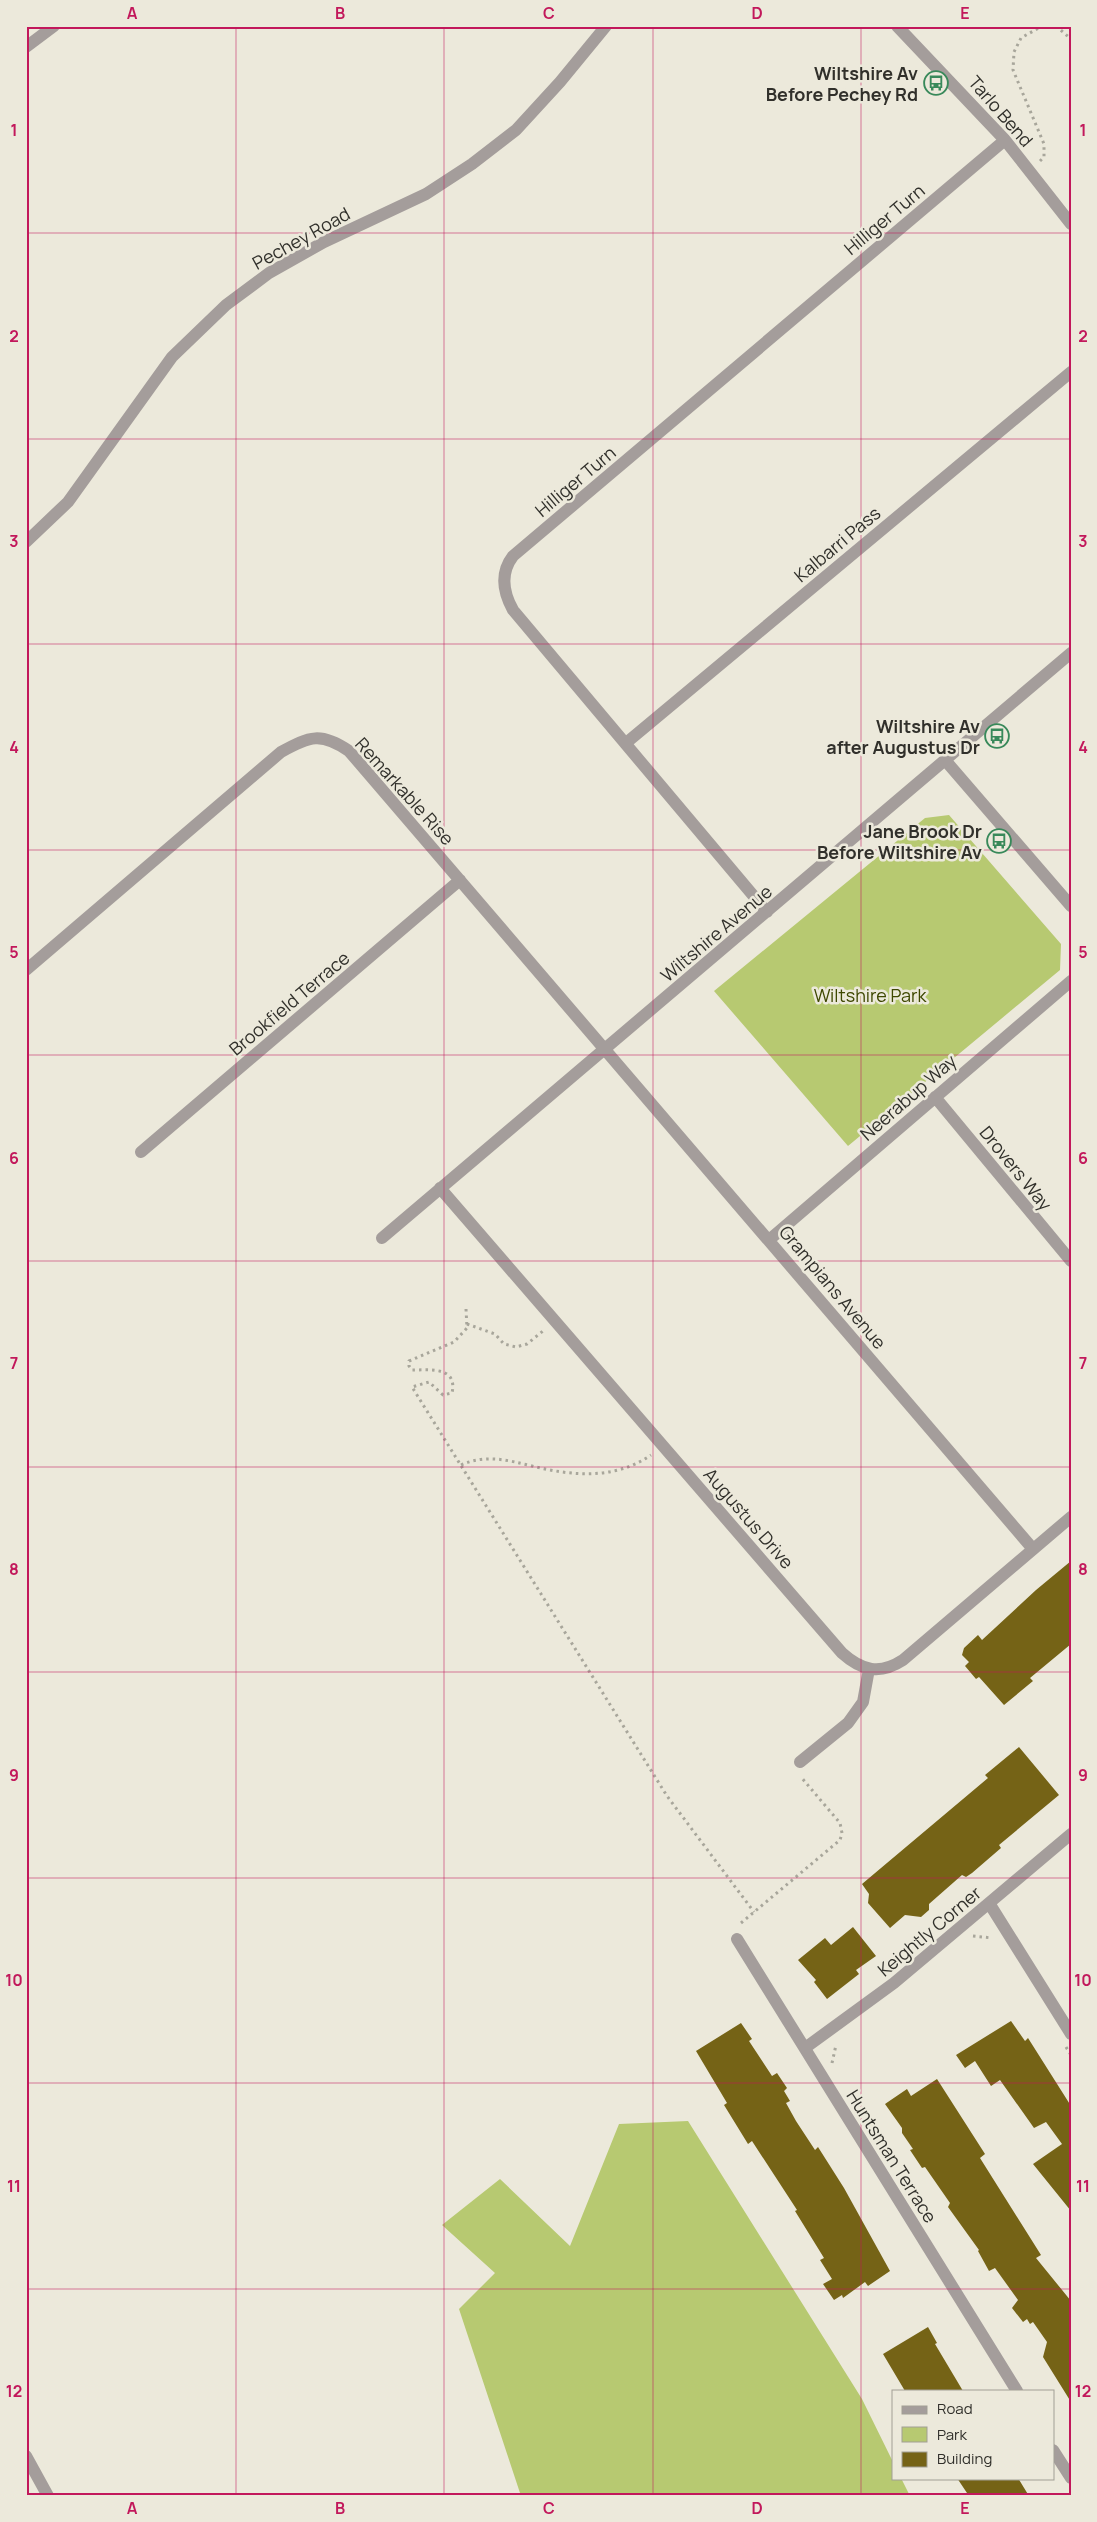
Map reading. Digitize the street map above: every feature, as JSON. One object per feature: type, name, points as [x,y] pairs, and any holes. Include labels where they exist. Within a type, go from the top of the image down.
[{"type":"street","points":[[26,47],[54,26]]},
{"type":"street","name":"Pechey Road","points":[[26,542],[68,502],[172,357],[226,305],[269,273],[324,242],[426,194],[472,164],[516,130],[560,82],[606,26]]},
{"type":"street","name":"Tarlo Bend","points":[[898,26],[1004,140],[1071,224]]},
{"type":"street","name":"Hilliger Turn","points":[[768,912],[513,610],[504,590],[504,579],[509,561],[1004,140]]},
{"type":"street","name":"Kalbarri Pass","points":[[626,743],[1071,372]]},
{"type":"street","name":"Wiltshire Avenue","points":[[382,1238],[1071,653]]},
{"type":"street","name":"Remarkable Rise","points":[[26,970],[281,752],[300,742],[313,739],[333,740],[349,751],[606,1048]]},
{"type":"street","points":[[946,760],[1071,906]]},
{"type":"street","name":"Brookfield Terrace","points":[[141,1152],[460,880]]},
{"type":"street","name":"Neerabup Way","points":[[769,1240],[1071,981]]},
{"type":"street","name":"Grampians Avenue","points":[[606,1048],[1033,1550]]},
{"type":"street","name":"Drovers Way","points":[[935,1096],[1071,1261]]},
{"type":"street","name":"Augustus Drive","points":[[440,1188],[842,1653],[856,1665],[868,1669]]},
{"type":"street","points":[[800,1768],[848,1723],[863,1702],[868,1669],[892,1667],[904,1660],[1071,1517]]},
{"type":"street","name":"Keightly Corner","points":[[805,2048],[865,2007],[1071,1834]]},
{"type":"street","points":[[989,1903],[1066,2037]]},
{"type":"street","name":"Huntsman Terrace","points":[[737,1939],[1016,2390]]},
{"type":"street","points":[[1054,2452],[1071,2478]]},
{"type":"street","points":[[26,2456],[48,2496]]},
{"type":"path","points":[[1040,162],[1044,157],[1044,144],[1013,70],[1014,52],[1021,38],[1042,26]]},
{"type":"path","points":[[1056,26],[1071,39]]},
{"type":"path","points":[[466,1309],[467,1328],[454,1342],[428,1354],[414,1357],[409,1361],[409,1366],[412,1370],[437,1369],[448,1375],[452,1382],[452,1393],[443,1395],[429,1382],[412,1387],[667,1796],[754,1912]]},
{"type":"path","points":[[467,1324],[495,1334],[504,1344],[516,1347],[527,1344],[543,1331]]},
{"type":"path","points":[[461,1465],[474,1459],[508,1459],[580,1475],[601,1474],[625,1468],[656,1451]]},
{"type":"path","points":[[741,1923],[840,1840],[842,1833],[840,1823],[800,1768]]},
{"type":"path","points":[[966,1939],[985,1936],[1000,1942]]},
{"type":"path","points":[[1066,2037],[1071,2056]]},
{"type":"path","points":[[834,2071],[832,2057],[840,2039]]},
{"type":"green space","name":"Wiltshire Park","points":[[949,815],[1061,944],[1060,970],[848,1146],[714,991],[925,818]]},
{"type":"green space","points":[[688,2121],[862,2399],[892,2460],[892,2480],[902,2480],[910,2496],[521,2496],[459,2309],[495,2273],[442,2225],[500,2179],[570,2246],[619,2124]]},
{"type":"building","points":[[1071,1561],[1071,1644],[1030,1678],[1033,1681],[1004,1705],[979,1677],[976,1679],[965,1666],[969,1662],[962,1655],[964,1648],[978,1635],[982,1640],[1036,1590]]},
{"type":"building","points":[[1019,1747],[1059,1795],[999,1845],[1001,1848],[972,1873],[966,1877],[962,1875],[929,1904],[929,1910],[921,1917],[905,1915],[890,1928],[868,1903],[869,1894],[862,1884],[988,1778],[985,1775]]},
{"type":"building","points":[[853,1927],[876,1956],[856,1970],[859,1974],[827,1999],[814,1982],[816,1980],[798,1960],[825,1938],[831,1945]]},
{"type":"building","points":[[1011,2021],[1025,2041],[1028,2038],[1071,2106],[1071,2211],[1033,2164],[1062,2144],[1046,2122],[1034,2128],[1000,2080],[991,2086],[975,2061],[965,2068],[956,2055]]},
{"type":"building","points":[[741,2023],[752,2039],[749,2041],[772,2076],[777,2073],[787,2088],[784,2091],[790,2101],[786,2103],[796,2121],[815,2150],[818,2147],[844,2188],[890,2271],[868,2286],[865,2282],[843,2298],[842,2295],[834,2300],[823,2284],[832,2279],[820,2260],[824,2258],[795,2211],[797,2210],[752,2141],[748,2144],[724,2105],[727,2103],[696,2051]]},
{"type":"building","points":[[937,2079],[985,2154],[980,2158],[1041,2255],[1036,2258],[1071,2301],[1071,2402],[1043,2357],[1047,2342],[1033,2322],[1030,2324],[1027,2319],[1023,2322],[1012,2308],[1018,2300],[995,2268],[989,2271],[979,2250],[948,2207],[950,2203],[925,2167],[922,2168],[910,2150],[913,2149],[902,2133],[902,2128],[885,2104],[907,2089],[911,2096]]},
{"type":"building","points":[[928,2327],[937,2343],[935,2344],[962,2390],[904,2390],[883,2354]]},
{"type":"building","points":[[958,2480],[1019,2480],[1029,2496],[969,2496]]},
{"type":"place","name":"Wiltshire Av Before Pechey Rd","points":[[936,83]]},
{"type":"place","name":"Wiltshire Av after Augustus Dr","points":[[997,736]]},
{"type":"place","name":"Jane Brook Dr Before Wiltshire Av","points":[[999,841]]}]
